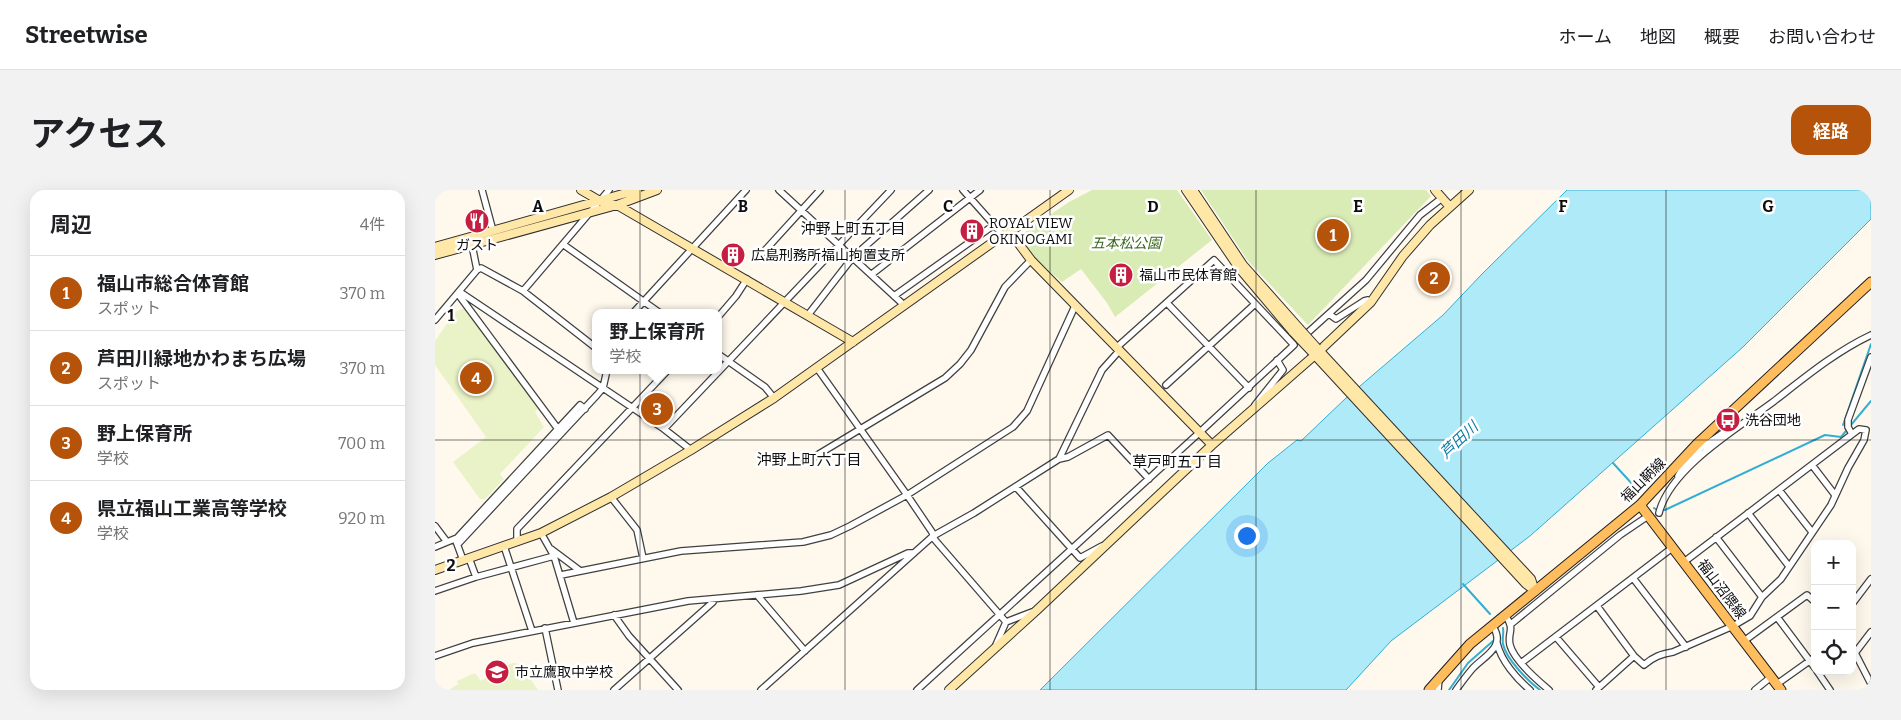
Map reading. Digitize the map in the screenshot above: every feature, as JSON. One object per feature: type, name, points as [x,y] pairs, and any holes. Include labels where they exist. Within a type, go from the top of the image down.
[{"type":"main road","name":"福山鞆線","points":[[1429,690],[1470,644],[1640,505],[1871,282]]},
{"type":"main road","name":"福山沼隈線","points":[[1640,505],[1776,684]]},
{"type":"street","points":[[482,190],[493,231]]},
{"type":"street","points":[[581,190],[600,201],[617,205],[853,342]]},
{"type":"street","points":[[523,291],[609,190]]},
{"type":"street","points":[[435,247],[637,190]]},
{"type":"street","points":[[435,255],[617,205],[657,190]]},
{"type":"street","points":[[637,309],[746,190]]},
{"type":"street","points":[[779,190],[904,305]]},
{"type":"street","points":[[759,257],[820,190]]},
{"type":"street","points":[[722,366],[891,190]]},
{"type":"street","points":[[807,315],[853,257],[929,190]]},
{"type":"street","points":[[963,190],[994,225],[1007,233],[1075,306],[1213,445]]},
{"type":"street","points":[[872,274],[980,190]]},
{"type":"street","points":[[435,570],[541,533],[611,498],[774,398],[1069,190]]},
{"type":"street","points":[[1186,190],[1239,268],[1528,581],[1535,591]]},
{"type":"street","points":[[1193,190],[1243,265],[1296,330]]},
{"type":"street","points":[[1435,190],[1450,206]]},
{"type":"street","points":[[949,690],[1213,445],[1318,353],[1371,302],[1403,256],[1430,225],[1469,190]]},
{"type":"street","points":[[917,690],[1366,280],[1421,215],[1442,198]]},
{"type":"street","points":[[895,296],[994,225]]},
{"type":"street","points":[[472,245],[477,270]]},
{"type":"street","points":[[564,245],[654,309]]},
{"type":"street","points":[[809,460],[945,378],[971,350],[1005,287],[1031,260]]},
{"type":"street","points":[[1059,459],[1102,370],[1117,349],[1214,260],[1294,345]]},
{"type":"street","points":[[435,320],[477,270],[481,268],[523,291],[592,345]]},
{"type":"street","points":[[722,313],[737,296],[747,279]]},
{"type":"street","points":[[459,293],[664,428],[691,450]]},
{"type":"street","points":[[459,293],[558,429]]},
{"type":"street","points":[[1329,314],[1337,319],[1364,301],[1368,300],[1371,302]]},
{"type":"street","points":[[1167,303],[1249,388]]},
{"type":"street","points":[[1166,385],[1255,304]]},
{"type":"street","points":[[561,575],[681,551],[803,542],[831,535],[907,495],[1003,435],[1020,421],[1027,411],[1075,306]]},
{"type":"street","points":[[1675,483],[1708,449],[1832,358],[1871,335]]},
{"type":"street","points":[[722,357],[765,387],[774,398]]},
{"type":"street","points":[[1850,430],[1848,420],[1871,357]]},
{"type":"street","points":[[1248,415],[1283,370],[1277,360]]},
{"type":"street","points":[[817,368],[907,495],[935,540],[1006,622]]},
{"type":"street","points":[[435,547],[447,542],[456,542],[585,409],[603,388],[606,374]]},
{"type":"street","points":[[517,542],[517,528],[664,374]]},
{"type":"street","points":[[664,428],[715,374]]},
{"type":"street","points":[[456,542],[580,405],[585,409]]},
{"type":"street","points":[[1659,510],[1681,469],[1699,446],[1740,425]]},
{"type":"street","points":[[1597,606],[1634,656],[1644,666],[1652,658],[1685,647],[1733,626],[1750,616],[1762,597],[1781,579],[1788,565],[1831,505],[1864,440],[1866,430],[1850,430],[1812,465],[1685,562]]},
{"type":"street","points":[[761,690],[933,536],[1059,459],[1068,457],[1108,435],[1149,479]]},
{"type":"street","points":[[1812,465],[1835,495]]},
{"type":"street","points":[[1016,487],[1080,558],[1110,542]]},
{"type":"street","points":[[1779,490],[1812,532]]},
{"type":"street","points":[[611,498],[637,530],[643,558]]},
{"type":"street","points":[[1748,513],[1788,565]]},
{"type":"street","points":[[1511,624],[1620,534],[1648,516]]},
{"type":"street","points":[[435,526],[447,542]]},
{"type":"street","points":[[541,533],[561,575],[574,623]]},
{"type":"street","points":[[1717,537],[1762,597]]},
{"type":"street","points":[[456,542],[476,577]]},
{"type":"street","points":[[504,546],[532,631]]},
{"type":"street","points":[[1521,663],[1673,548]]},
{"type":"street","points":[[550,549],[579,570]]},
{"type":"street","points":[[435,656],[473,643],[688,601],[801,592],[839,585],[907,553],[914,553]]},
{"type":"street","points":[[435,591],[476,577],[553,556]]},
{"type":"street","points":[[1633,578],[1685,647]]},
{"type":"street","points":[[1856,599],[1871,579]]},
{"type":"street","points":[[1744,641],[1807,594],[1811,598]]},
{"type":"street","points":[[757,596],[805,651]]},
{"type":"street","points":[[614,690],[713,602],[713,599]]},
{"type":"street","points":[[994,648],[1006,622],[1037,610]]},
{"type":"street","points":[[1505,614],[1511,624],[1509,645],[1521,663],[1549,690]]},
{"type":"street","points":[[614,615],[629,636],[678,690]]},
{"type":"street","points":[[1777,617],[1811,658]]},
{"type":"street","points":[[1492,625],[1497,632],[1500,653],[1517,678],[1531,690]]},
{"type":"street","points":[[545,628],[558,690]]},
{"type":"street","points":[[1856,648],[1871,632]]},
{"type":"street","points":[[1556,637],[1597,688],[1634,656]]},
{"type":"street","points":[[1498,644],[1509,645]]},
{"type":"street","points":[[1456,690],[1472,670],[1498,644]]},
{"type":"street","points":[[1856,654],[1871,684]]},
{"type":"street","points":[[1755,690],[1776,684],[1811,660]]},
{"type":"street","points":[[1820,675],[1830,690]]},
{"type":"street","points":[[1438,690],[1439,679]]},
{"type":"green space","name":"五本松公園","points":[[1092,190],[1177,190],[1212,240],[1115,317],[1107,303],[1081,269],[1062,282],[1021,244],[1026,231],[1069,202]]},
{"type":"green space","points":[[1201,190],[1426,190],[1431,196],[1308,325],[1248,261]]},
{"type":"green space","points":[[464,308],[538,409],[535,412],[544,427],[500,474],[504,479],[485,499],[480,499],[453,462],[486,437],[435,365],[435,341],[455,312]]},
{"type":"green space","name":"市立鷹取中学校","points":[[513,663],[520,664],[538,690],[449,690],[458,684],[457,681],[475,673],[481,681],[504,666]]},
{"type":"water","name":"芦田川","points":[[1567,190],[1871,190],[1871,219],[1743,347],[1530,536],[1391,641],[1346,690],[1040,690],[1268,463],[1297,440],[1301,441],[1346,398],[1443,315]]},
{"type":"waterway","points":[[1843,425],[1871,344]]},
{"type":"waterway","points":[[1654,508],[1665,510],[1825,435],[1841,437],[1871,401]]},
{"type":"waterway","points":[[1613,463],[1634,486]]},
{"type":"waterway","points":[[1463,584],[1490,614]]},
{"type":"waterway","points":[[1503,628],[1503,644],[1508,656],[1540,690]]},
{"type":"waterway","points":[[1449,690],[1468,663],[1493,641]]},
{"type":"place","name":"ガスト","points":[[477,221]]},
{"type":"place","name":"ROYAL VIEW OKINOGAMI","points":[[972,231]]},
{"type":"place","name":"福山市総合体育館","points":[[1333,235]]},
{"type":"place","name":"広島刑務所福山拘置支所","points":[[733,255]]},
{"type":"place","name":"福山市民体育館","points":[[1121,275]]},
{"type":"place","name":"芦田川緑地かわまち広場","points":[[1434,278]]},
{"type":"place","name":"県立福山工業高等学校","points":[[476,378]]},
{"type":"place","name":"野上保育所","points":[[657,409]]},
{"type":"place","name":"洗谷団地","points":[[1728,420]]},
{"type":"place","name":"市立鷹取中学校","points":[[497,672]]},
{"type":"district","name":"沖野上町五丁目","points":[[853,229]]},
{"type":"district","name":"沖野上町六丁目","points":[[809,460]]},
{"type":"district","name":"草戸町五丁目","points":[[1177,462]]}]
